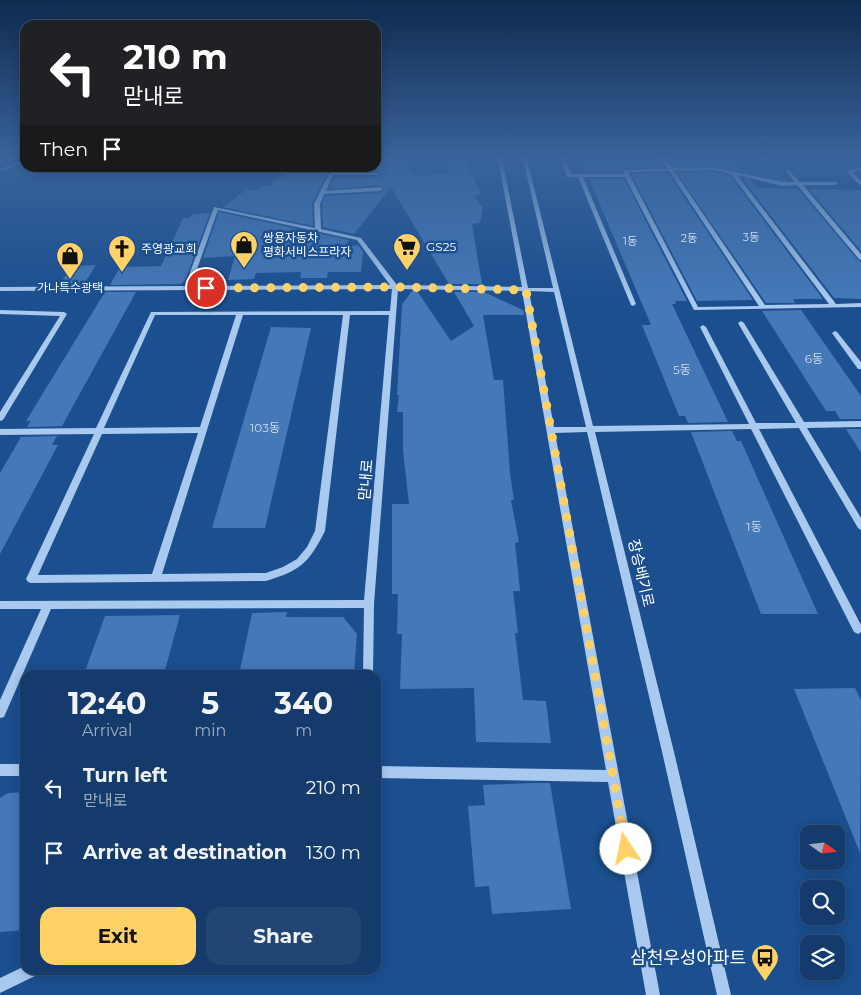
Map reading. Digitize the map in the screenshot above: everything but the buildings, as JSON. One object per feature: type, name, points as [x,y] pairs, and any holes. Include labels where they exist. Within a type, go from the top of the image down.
[{"type":"street","points":[[317,205],[318,229]]},
{"type":"street","points":[[509,205],[653,995]]},
{"type":"street","name":"장승배기로","points":[[536,205],[724,995]]},
{"type":"street","points":[[592,205],[633,304]]},
{"type":"street","points":[[643,205],[696,309],[861,305]]},
{"type":"street","points":[[694,205],[763,307]]},
{"type":"street","points":[[758,205],[834,306]]},
{"type":"street","points":[[816,205],[861,258]]},
{"type":"street","points":[[187,288],[216,208],[359,239],[395,287]]},
{"type":"street","points":[[0,289],[395,287],[556,290]]},
{"type":"street","name":"맏내로","points":[[368,670],[370,604],[395,287]]},
{"type":"street","points":[[0,312],[64,314],[0,418]]},
{"type":"street","points":[[347,313],[320,531],[309,553],[290,570],[266,576],[31,579],[153,313],[347,313],[393,313]]},
{"type":"street","points":[[156,578],[240,313]]},
{"type":"street","points":[[741,323],[861,526]]},
{"type":"street","points":[[703,327],[858,629]]},
{"type":"street","points":[[836,333],[861,367]]},
{"type":"street","points":[[550,430],[861,424]]},
{"type":"street","points":[[0,432],[203,430]]},
{"type":"street","points":[[0,605],[370,604]]},
{"type":"street","points":[[0,713],[48,605]]},
{"type":"street","points":[[0,770],[20,770]]},
{"type":"street","points":[[381,772],[612,776]]},
{"type":"street","points":[[0,986],[22,975]]},
{"type":"place","name":"쌍용자동차 평화서비스프라자","points":[[244,269]]},
{"type":"place","name":"GS25","points":[[407,271]]},
{"type":"place","name":"주영광교회","points":[[122,273]]},
{"type":"place","name":"가나특수광택","points":[[70,280]]},
{"type":"place","name":"삼천우성아파트","points":[[765,982]]},
{"type":"route","points":[[206,288],[395,287],[526,290],[626,849]]}]
